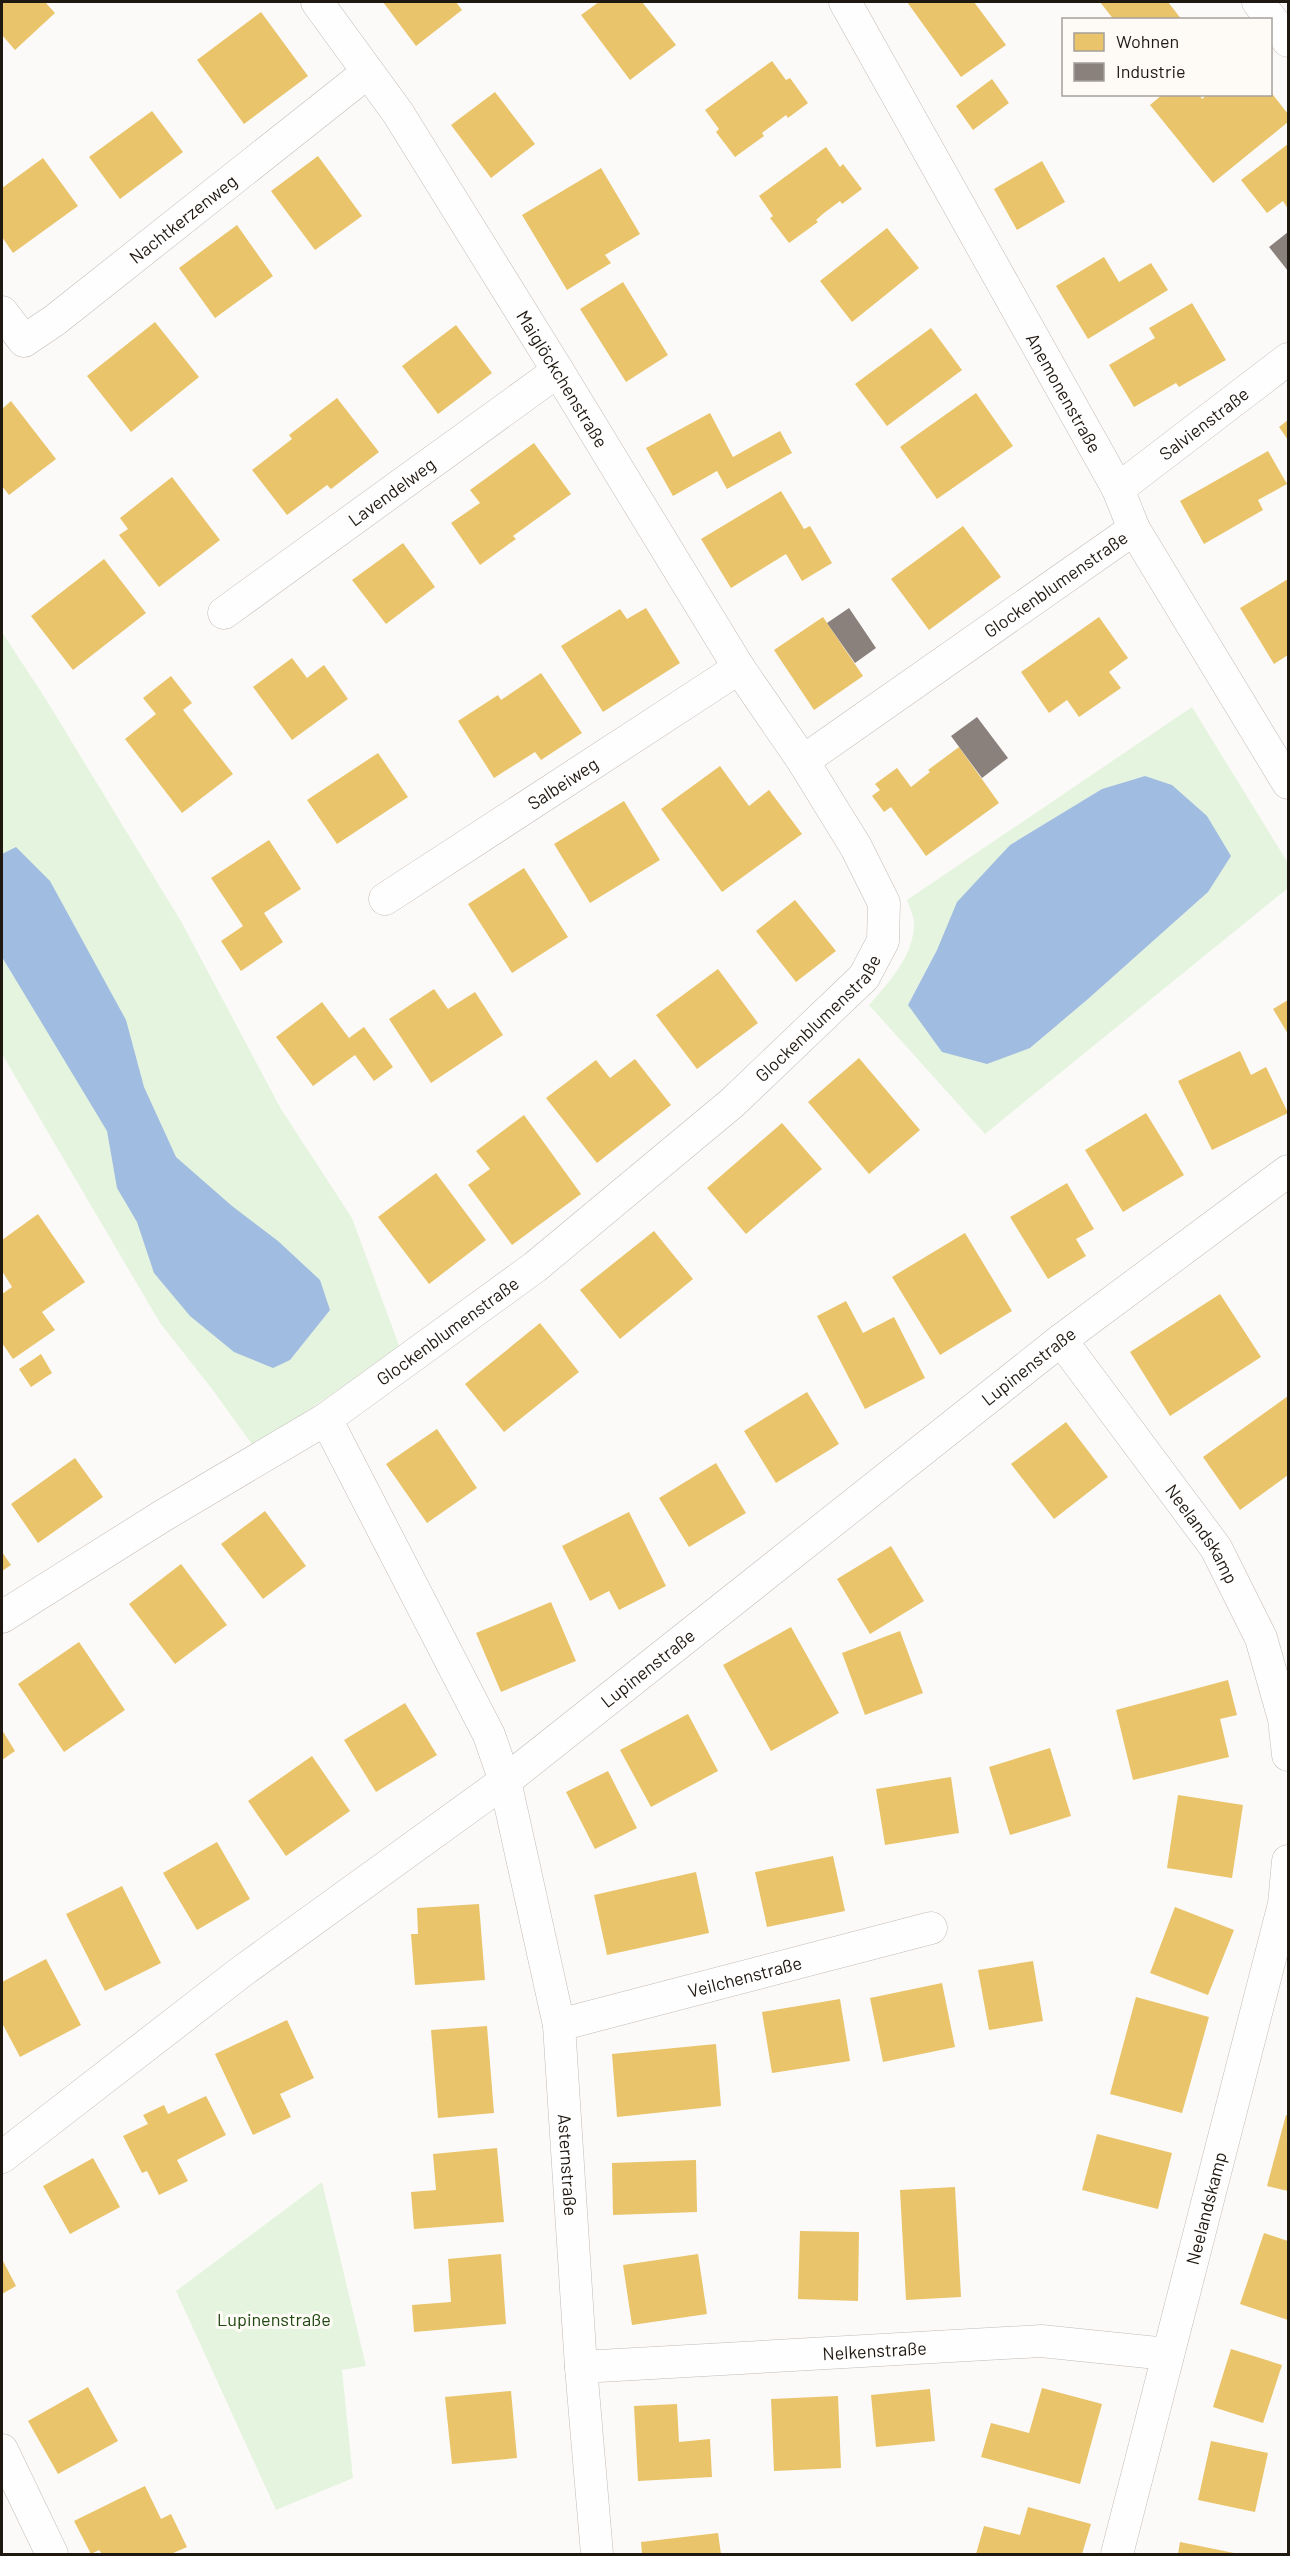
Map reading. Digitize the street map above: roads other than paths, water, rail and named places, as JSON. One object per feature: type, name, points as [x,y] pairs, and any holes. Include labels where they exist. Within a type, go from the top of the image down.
[{"type":"street","name":"Maiglöckchenstraße","points":[[317,2],[398,113],[739,668],[803,761]]},
{"type":"street","name":"Anemonenstraße","points":[[845,2],[1118,489],[1134,529],[1288,783]]},
{"type":"street","points":[[1258,2],[1270,18]]},
{"type":"street","points":[[1272,20],[1288,41]]},
{"type":"street","name":"Nachtkerzenweg","points":[[2,312],[24,341],[65,313],[368,72]]},
{"type":"street","name":"Salvienstraße","points":[[1118,489],[1288,359]]},
{"type":"street","name":"Lavendelweg","points":[[224,613],[558,371]]},
{"type":"street","name":"Glockenblumenstraße","points":[[2,1617],[164,1515],[326,1419],[534,1267],[732,1103],[864,977],[883,941],[884,903],[856,847],[803,761],[1134,529]]},
{"type":"street","name":"Salbeiweg","points":[[385,899],[739,668]]},
{"type":"street","name":"Lupinenstraße","points":[[2,2157],[241,1972],[505,1781],[1061,1340],[1288,1171]]},
{"type":"street","name":"Neelandskamp","points":[[1061,1340],[1216,1548],[1261,1638],[1284,1719],[1288,1755]]},
{"type":"street","points":[[326,1419],[489,1735],[505,1781]]},
{"type":"street","name":"Asternstraße","points":[[505,1781],[559,2025],[580,2367],[597,2554]]},
{"type":"street","name":"Neelandskamp","points":[[1117,2554],[1284,1904],[1288,1861]]},
{"type":"street","name":"Veilchenstraße","points":[[559,2025],[931,1928]]},
{"type":"street","name":"Nelkenstraße","points":[[580,2367],[1041,2341],[1167,2354]]},
{"type":"street","points":[[2,2451],[52,2554]]},
{"type":"water","points":[[1145,776],[1172,785],[1207,816],[1231,856],[1208,892],[1030,1048],[987,1064],[942,1052],[908,1005],[937,950],[957,902],[1010,845],[1102,789]]},
{"type":"water","points":[[16,847],[50,881],[126,1020],[144,1087],[176,1157],[232,1206],[278,1241],[320,1280],[330,1310],[290,1360],[273,1368],[234,1352],[190,1316],[154,1273],[137,1222],[117,1188],[107,1131],[2,957],[2,854]]}]
